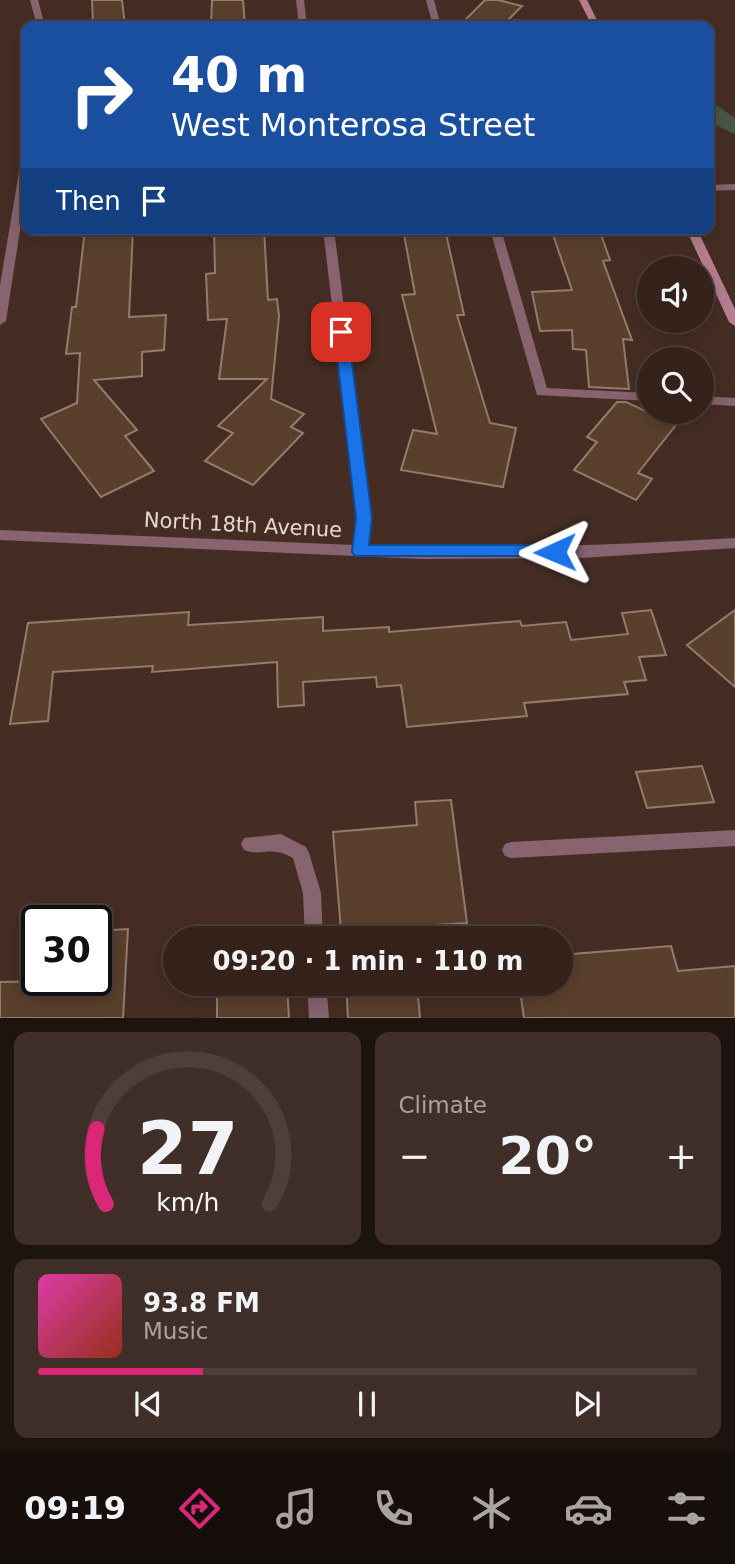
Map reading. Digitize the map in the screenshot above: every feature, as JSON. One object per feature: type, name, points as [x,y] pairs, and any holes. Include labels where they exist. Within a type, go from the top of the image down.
[{"type":"main road","points":[[583,0],[594,21]]},
{"type":"main road","points":[[694,235],[735,322]]},
{"type":"street","points":[[34,0],[40,21]]},
{"type":"street","points":[[300,0],[302,21]]},
{"type":"street","points":[[429,0],[435,21]]},
{"type":"street","points":[[714,188],[735,187]]},
{"type":"street","points":[[0,321],[21,191]]},
{"type":"street","points":[[329,235],[364,518],[360,552]]},
{"type":"street","points":[[497,235],[542,392],[637,396]]},
{"type":"street","points":[[714,401],[735,402]]},
{"type":"street","name":"North 18th Avenue","points":[[0,535],[360,552],[582,552],[735,543]]},
{"type":"street","points":[[511,850],[735,838]]},
{"type":"street","points":[[250,844],[281,842],[300,853],[312,893],[313,926]]},
{"type":"street","points":[[318,996],[319,1018]]},
{"type":"green space","points":[[714,103],[735,118],[735,134],[714,124]]},
{"type":"building","points":[[92,0],[122,0],[124,21],[93,21]]},
{"type":"building","points":[[212,0],[243,0],[245,21],[211,21]]},
{"type":"building","points":[[485,0],[522,6],[507,21],[465,20]]},
{"type":"building","points":[[84,235],[133,235],[129,317],[166,315],[164,350],[142,352],[142,376],[94,380],[137,430],[125,436],[154,471],[101,497],[41,419],[77,403],[80,353],[66,354],[72,307],[76,307]]},
{"type":"building","points":[[214,235],[264,235],[268,300],[277,299],[279,316],[271,399],[304,414],[291,427],[303,433],[253,485],[205,461],[233,433],[218,426],[267,379],[219,379],[227,319],[208,320],[206,274],[215,273]]},
{"type":"building","points":[[404,235],[446,235],[464,315],[457,315],[490,423],[516,428],[503,487],[401,470],[413,430],[437,434],[402,295],[415,294]]},
{"type":"building","points":[[553,235],[601,235],[610,260],[603,261],[632,340],[623,339],[629,389],[589,387],[586,350],[573,349],[572,330],[540,331],[532,292],[572,290]]},
{"type":"building","points":[[617,402],[626,402],[637,407],[637,424],[676,425],[638,473],[652,479],[636,500],[574,470],[597,442],[587,437]]},
{"type":"building","points":[[651,610],[666,655],[639,657],[646,680],[624,682],[628,694],[524,703],[527,716],[407,727],[401,685],[377,687],[376,677],[303,682],[304,705],[278,707],[277,662],[152,672],[153,666],[53,672],[48,721],[10,724],[28,623],[189,612],[188,625],[323,617],[323,631],[389,627],[389,632],[520,621],[522,626],[566,622],[571,640],[628,634],[622,613]]},
{"type":"building","points":[[735,610],[735,687],[687,645]]},
{"type":"building","points":[[702,766],[714,802],[647,808],[636,772]]},
{"type":"building","points":[[451,800],[467,923],[341,926],[333,832],[417,825],[415,802]]},
{"type":"building","points":[[128,929],[123,1018],[0,1018],[0,982],[21,982],[21,996],[112,996],[112,930]]},
{"type":"building","points":[[671,946],[678,971],[735,966],[735,1018],[524,1018],[521,996],[573,996],[573,954]]},
{"type":"building","points":[[217,996],[288,996],[289,1018],[217,1018]]},
{"type":"building","points":[[347,996],[418,996],[420,1018],[348,1018]]},
{"type":"route","points":[[341,332],[364,518],[360,552],[555,552]]}]
